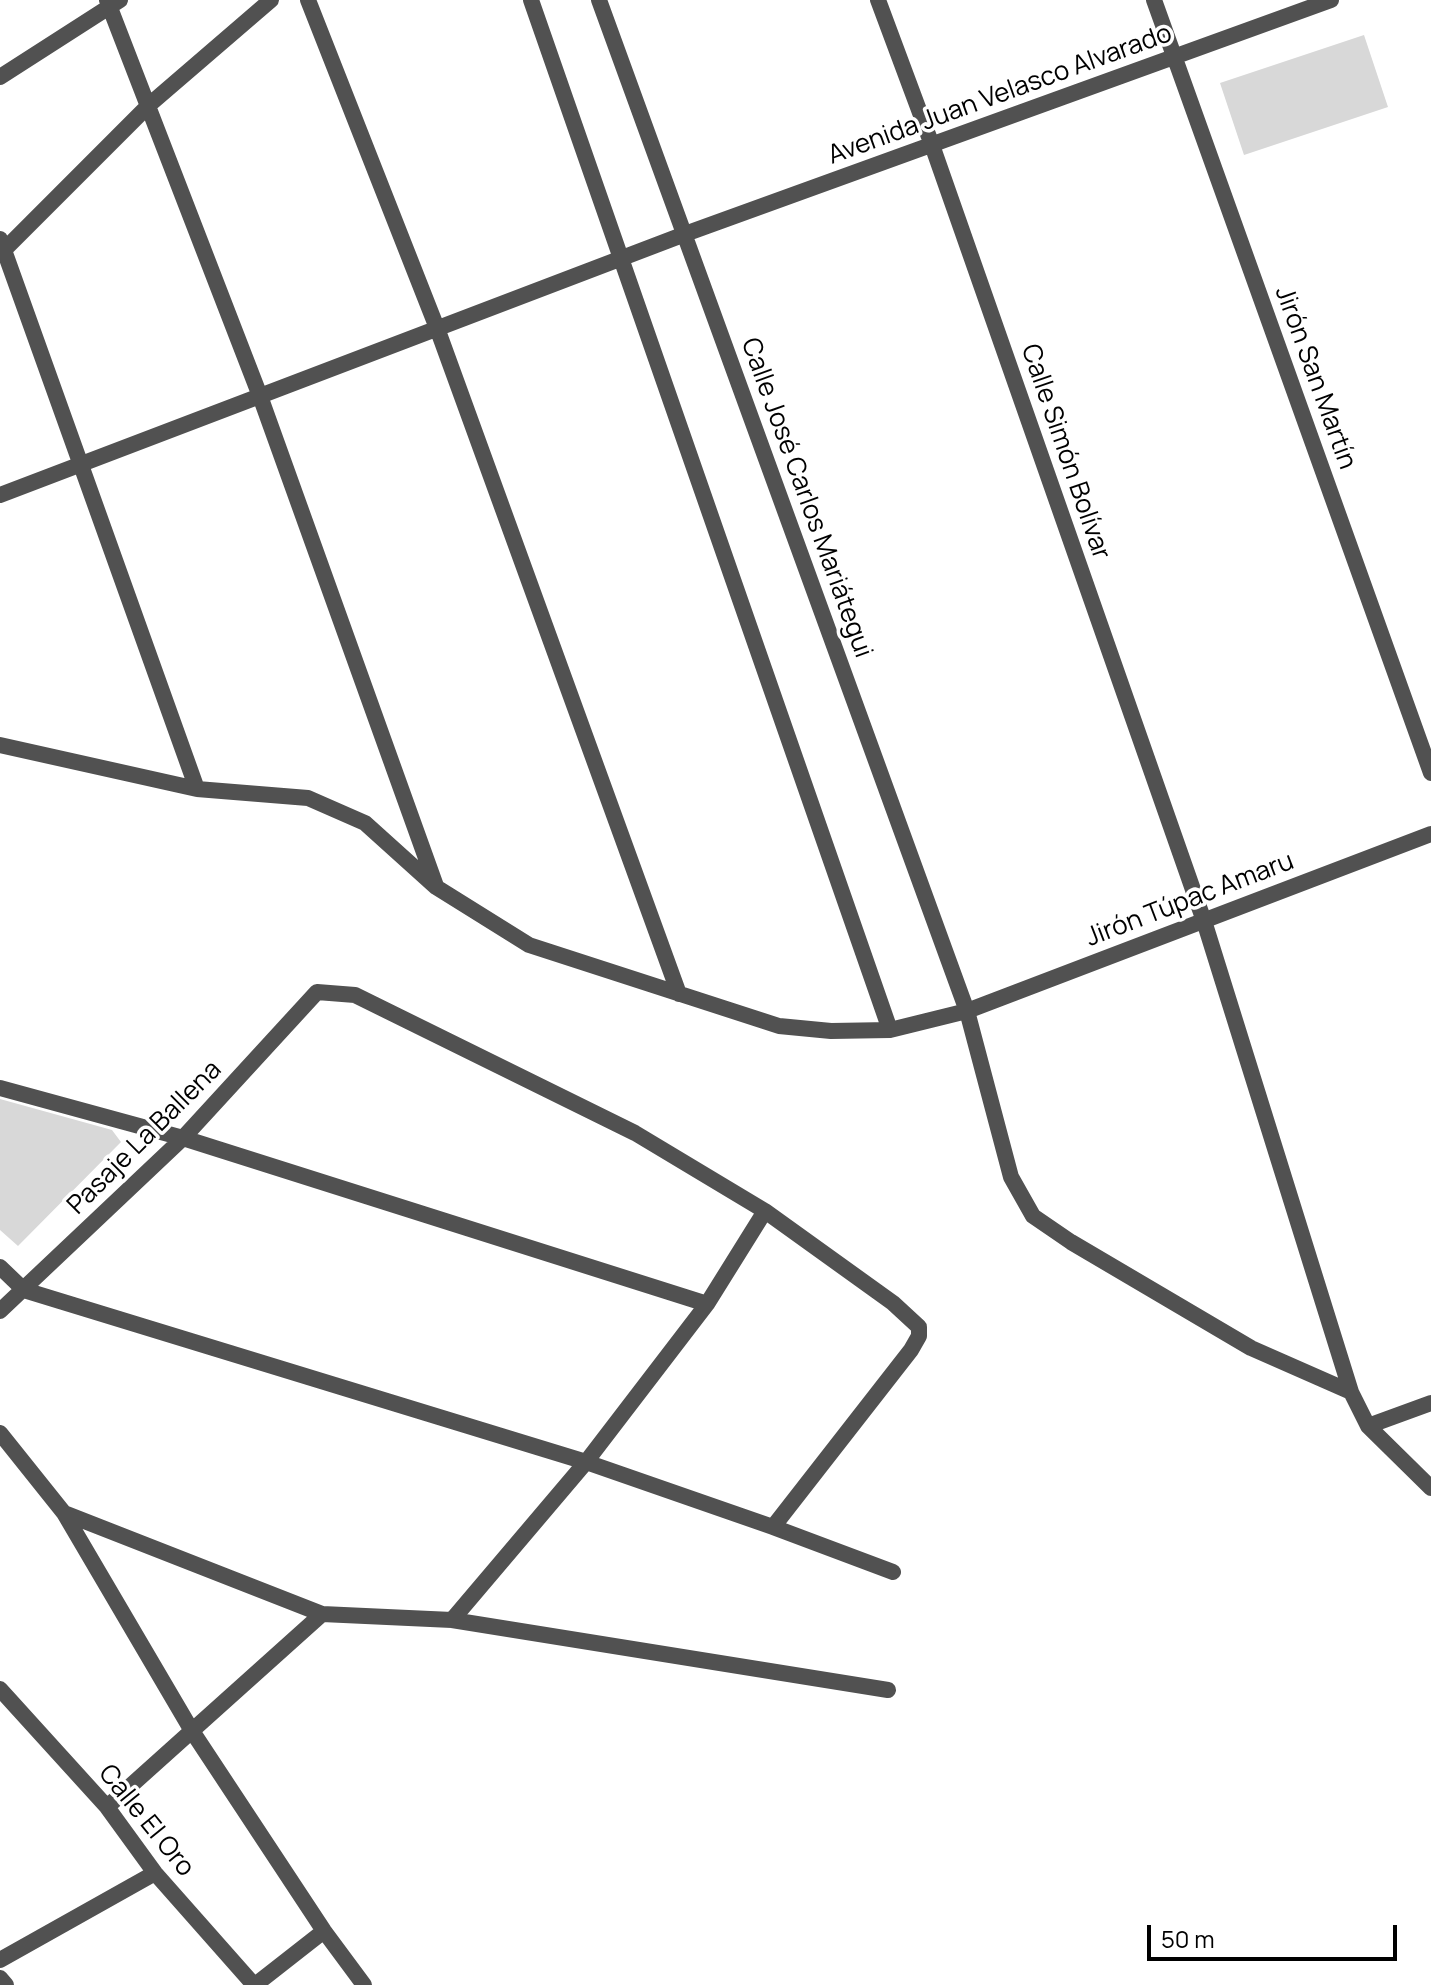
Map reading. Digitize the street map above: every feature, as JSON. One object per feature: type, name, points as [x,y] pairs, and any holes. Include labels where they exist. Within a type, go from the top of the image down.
[{"type":"street","points":[[197,789],[1,248],[149,105],[271,0]]},
{"type":"street","points":[[308,0],[437,328],[679,994]]},
{"type":"street","points":[[531,0],[890,1030]]},
{"type":"street","name":"Calle José Carlos Mariátegui","points":[[599,0],[967,1011],[1011,1177],[1033,1216],[1071,1242],[1251,1348],[1351,1392]]},
{"type":"street","name":"Calle Simón Bolívar","points":[[878,0],[932,145],[1204,921],[1351,1392],[1368,1426],[1431,1488]]},
{"type":"street","name":"Jirón San Martín","points":[[1154,0],[1431,773]]},
{"type":"street","name":"Avenida Juan Velasco Alvarado","points":[[0,495],[685,234],[1331,0]]},
{"type":"street","points":[[0,77],[112,2],[260,396],[436,887]]},
{"type":"street","name":"Jirón Túpac Amaru","points":[[0,745],[197,789],[308,798],[365,823],[436,887],[529,945],[779,1026],[831,1031],[890,1030],[967,1011],[1431,834]]},
{"type":"street","name":"Pasaje La Ballena","points":[[0,1311],[183,1138],[317,992],[355,995],[635,1133],[765,1211]]},
{"type":"street","points":[[0,1088],[183,1138],[707,1304]]},
{"type":"street","points":[[452,1620],[586,1462],[707,1304],[765,1211],[893,1303],[919,1327],[919,1336],[911,1350],[773,1527]]},
{"type":"street","points":[[0,1267],[24,1290],[586,1462],[893,1572]]},
{"type":"street","points":[[1368,1426],[1431,1403]]},
{"type":"street","points":[[0,1433],[64,1513],[192,1731],[324,1931],[364,1985]]},
{"type":"street","points":[[64,1513],[322,1614],[452,1620],[888,1690]]},
{"type":"street","points":[[107,1807],[322,1614]]},
{"type":"street","name":"Calle El Oro","points":[[0,1689],[107,1807],[155,1873],[255,1985]]},
{"type":"street","points":[[0,1960],[155,1873]]},
{"type":"street","points":[[255,1985],[324,1931]]},
{"type":"street","points":[[0,1978],[6,1985]]},
{"type":"shaded area","points":[[1364,35],[1388,107],[1244,155],[1220,83]]},
{"type":"shaded area","points":[[0,1099],[112,1130],[121,1142],[18,1246],[0,1230]]}]
